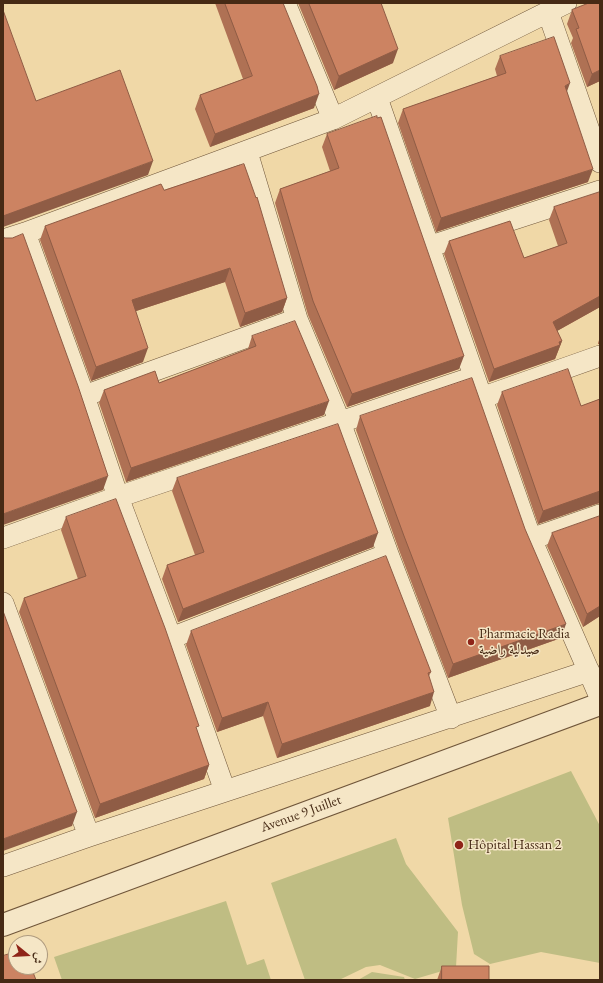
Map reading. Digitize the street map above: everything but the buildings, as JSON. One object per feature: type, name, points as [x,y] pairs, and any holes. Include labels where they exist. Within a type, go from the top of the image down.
[{"type":"street","points":[[285,3],[333,120]]},
{"type":"street","points":[[3,239],[25,233],[333,120],[557,7],[599,153]]},
{"type":"street","points":[[377,98],[428,248],[531,539],[600,697]]},
{"type":"street","points":[[247,152],[297,319],[340,422],[388,554],[451,718]]},
{"type":"street","points":[[428,248],[600,191]]},
{"type":"street","points":[[25,233],[84,396],[118,497],[171,638],[225,792]]},
{"type":"street","points":[[84,396],[297,319]]},
{"type":"street","points":[[481,398],[600,356]]},
{"type":"street","points":[[3,538],[118,497],[474,377]]},
{"type":"street","points":[[531,539],[600,515]]},
{"type":"street","points":[[171,638],[388,554]]},
{"type":"street","points":[[3,603],[89,836]]},
{"type":"street","points":[[3,866],[89,836],[451,718],[589,671]]},
{"type":"street","name":"Avenue 9 Juillet","points":[[3,925],[600,704]]},
{"type":"shaded area","points":[[571,771],[600,826],[600,963],[541,952],[490,964],[474,954],[462,905],[448,818]]},
{"type":"shaded area","points":[[396,838],[406,864],[458,932],[456,967],[415,979],[380,965],[366,967],[339,980],[305,980],[271,883]]},
{"type":"shaded area","points":[[226,901],[247,965],[264,959],[271,980],[62,980],[54,957]]},
{"type":"shaded area","points":[[372,972],[404,977],[405,980],[358,980]]},
{"type":"place","name":"Pharmacie Radia صيدلية راضية","points":[[471,642]]},
{"type":"place","name":"Hôpital Hassan 2","points":[[459,845]]}]
